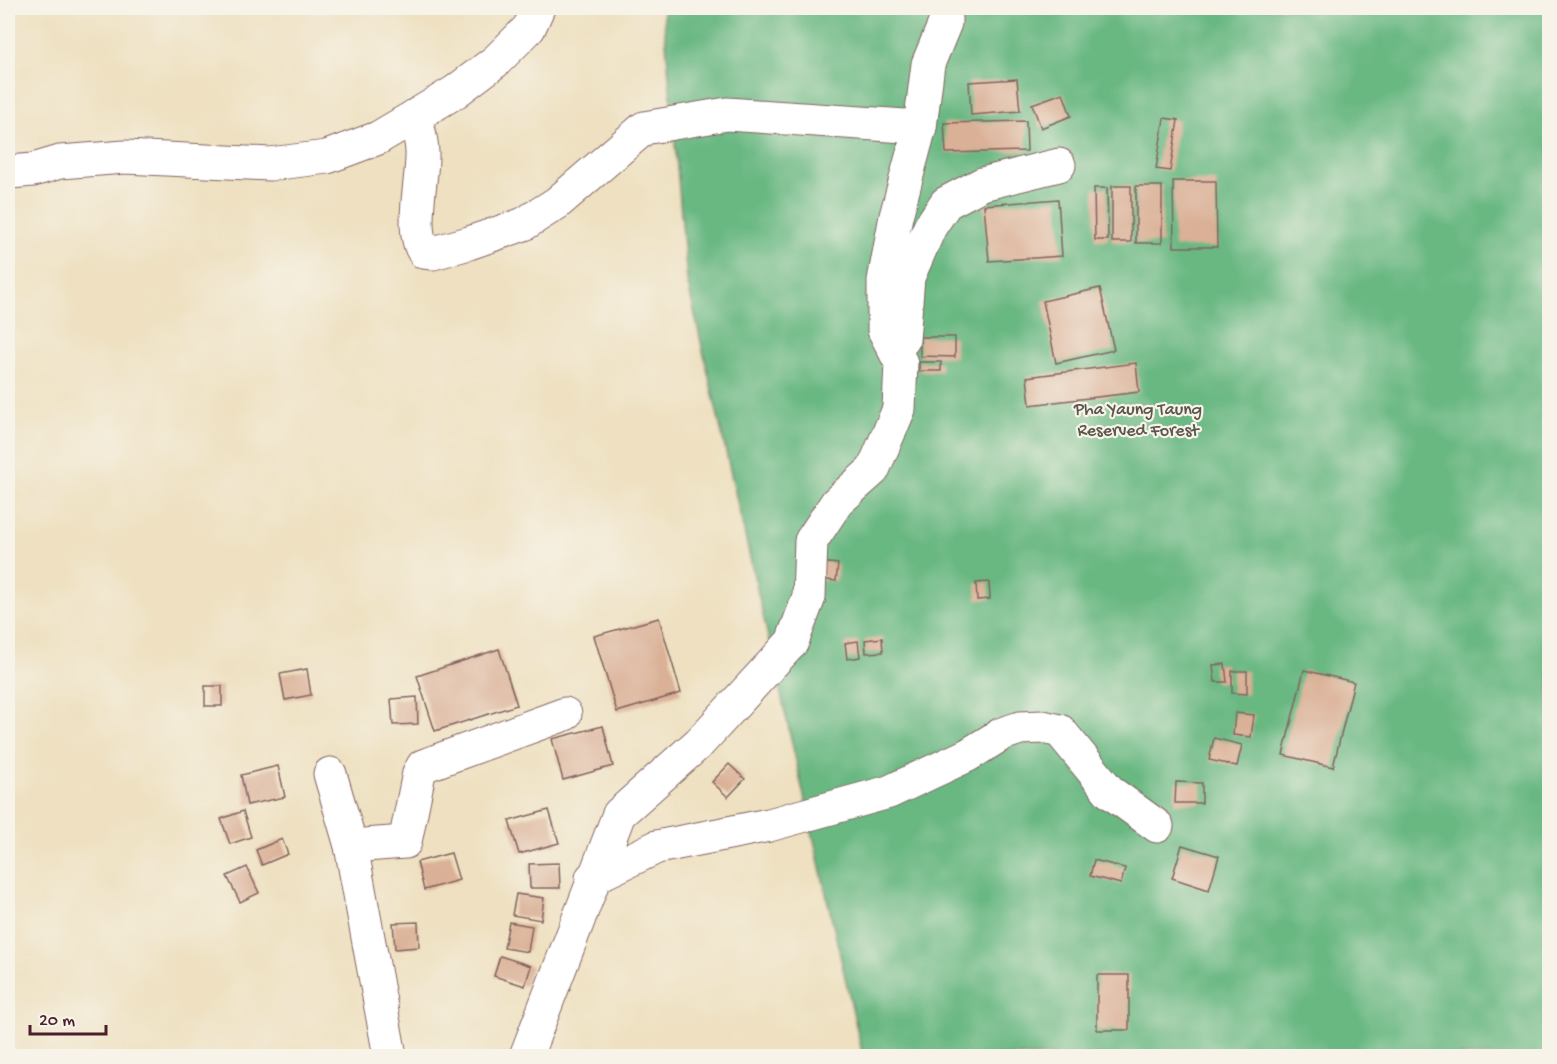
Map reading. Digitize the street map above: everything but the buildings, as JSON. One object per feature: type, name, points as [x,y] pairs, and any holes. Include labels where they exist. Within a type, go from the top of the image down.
[{"type":"street","points":[[8,170],[10,172],[33,170],[60,162],[125,156],[270,164],[327,157],[378,138],[455,92],[496,61],[530,28],[538,8]]},
{"type":"street","points":[[902,363],[884,330],[884,280],[896,216],[920,127],[928,64],[945,23],[945,8]]},
{"type":"street","points":[[415,116],[422,151],[417,216],[420,246],[424,252],[433,253],[524,224],[556,203],[644,128],[727,114],[920,127]]},
{"type":"street","points":[[526,1056],[618,814],[700,742],[792,642],[809,597],[811,541],[837,502],[873,470],[899,409],[908,277],[930,227],[946,202],[982,184],[1059,165]]},
{"type":"street","points":[[351,846],[405,842],[419,773],[423,766],[565,714]]},
{"type":"street","points":[[592,878],[657,847],[769,825],[889,792],[968,755],[1002,734],[1020,728],[1042,727],[1060,731],[1110,792],[1157,826]]},
{"type":"street","points":[[330,774],[351,846],[390,1056]]},
{"type":"green space","name":"Pha Yaung Taung Reserved Forest","points":[[663,8],[1549,8],[1549,1056],[863,1056],[687,280]]}]
